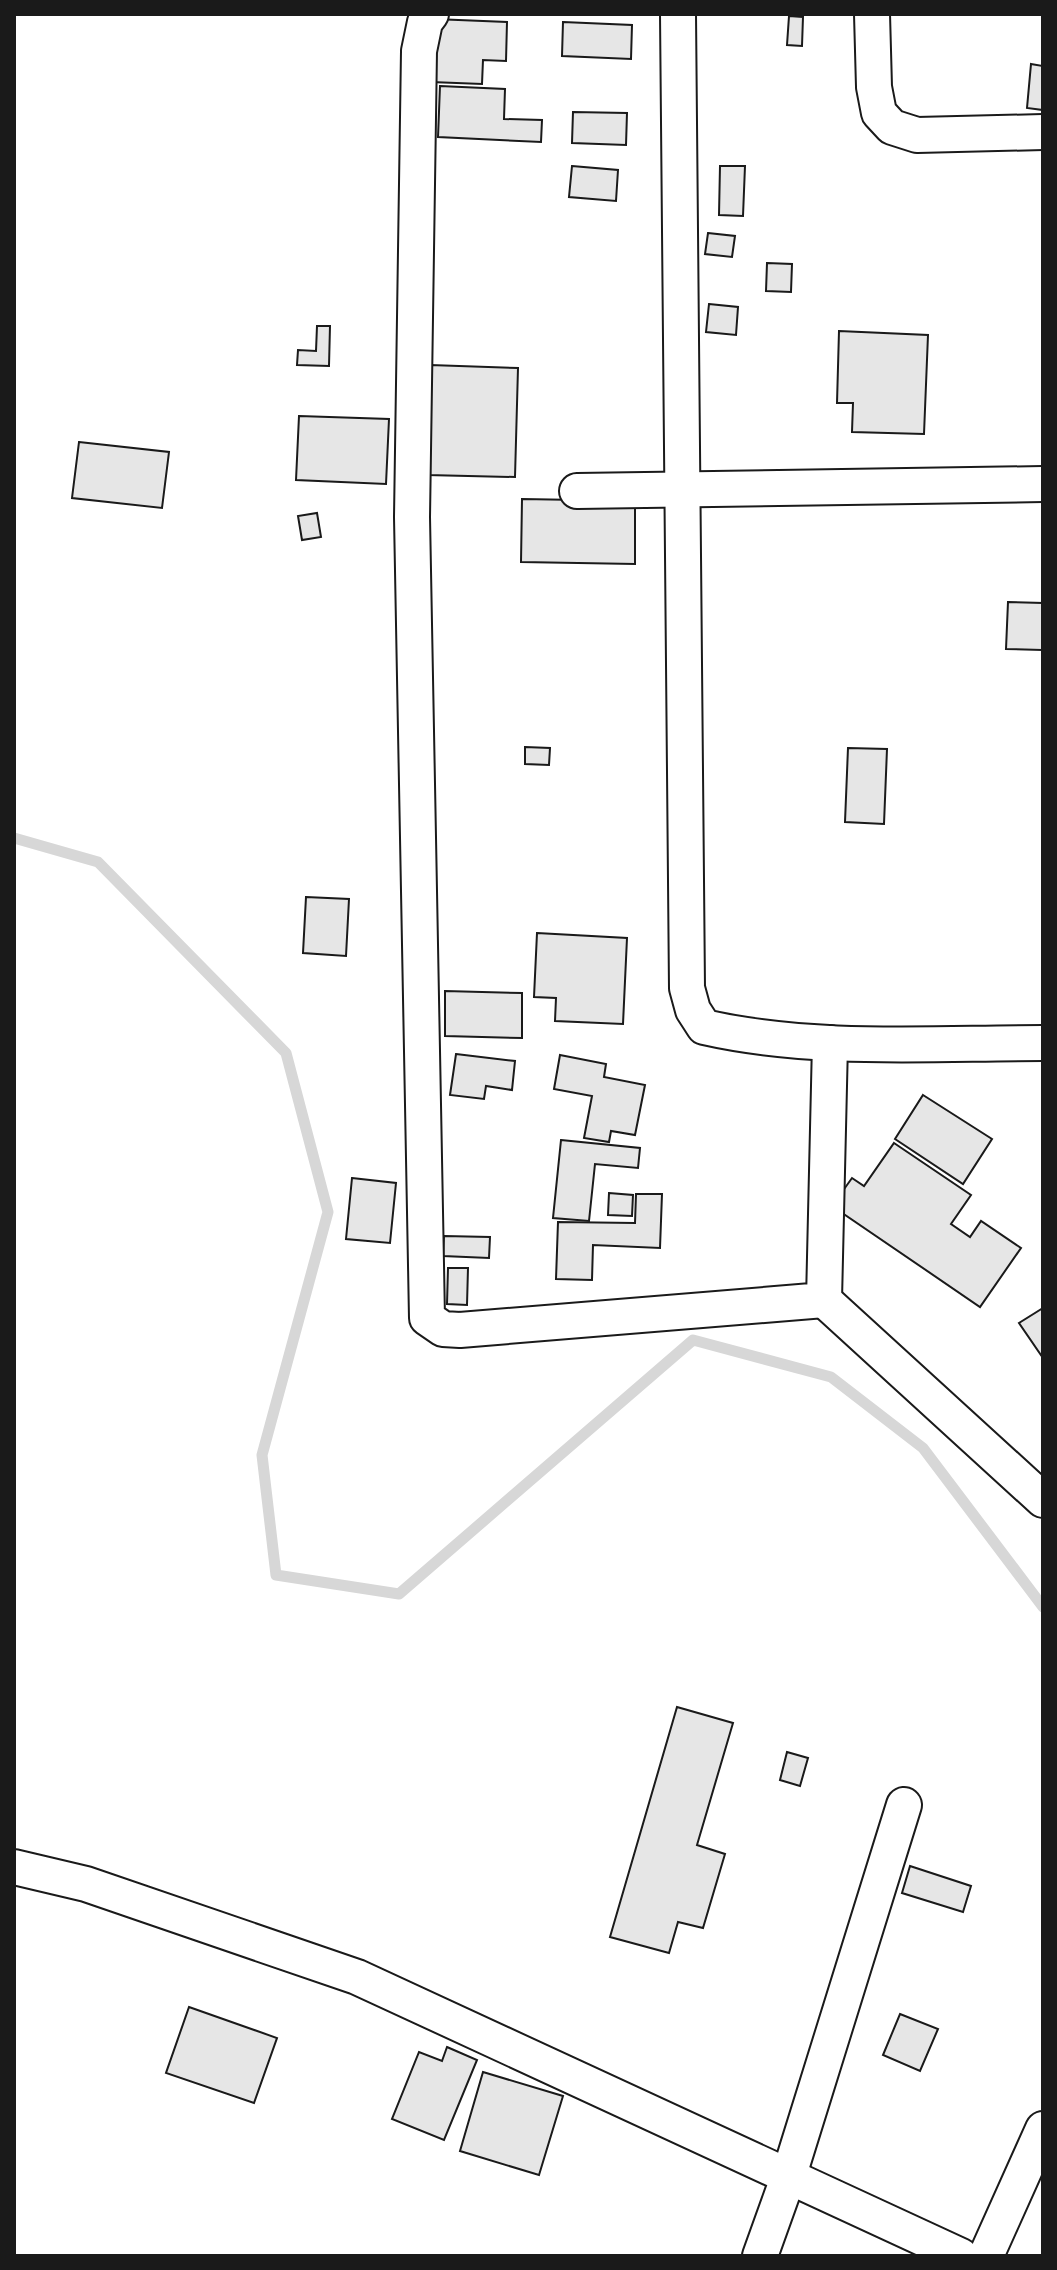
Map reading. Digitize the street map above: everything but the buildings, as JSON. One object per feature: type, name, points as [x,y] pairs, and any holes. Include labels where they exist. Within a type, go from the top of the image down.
[{"type":"street","points":[[431,14],[425,22],[419,51],[412,517],[427,1318],[443,1329],[460,1330],[824,1300],[1043,1500]]},
{"type":"street","points":[[671,14],[678,14],[687,988],[693,1010],[704,1027],[830,1043],[1043,1043]]},
{"type":"street","points":[[872,14],[874,87],[879,113],[892,127],[917,135],[1043,132]]},
{"type":"street","points":[[577,491],[1043,484]]},
{"type":"street","points":[[824,1300],[830,1043]]},
{"type":"street","points":[[760,2256],[789,2175],[904,1805]]},
{"type":"street","points":[[14,1867],[86,1884],[357,1977],[961,2256]]},
{"type":"street","points":[[986,2256],[1043,2129]]},
{"type":"waterway","points":[[14,838],[98,862],[286,1053],[328,1212],[262,1455],[276,1575],[399,1594],[693,1340],[831,1377],[923,1448],[1043,1607]]}]
